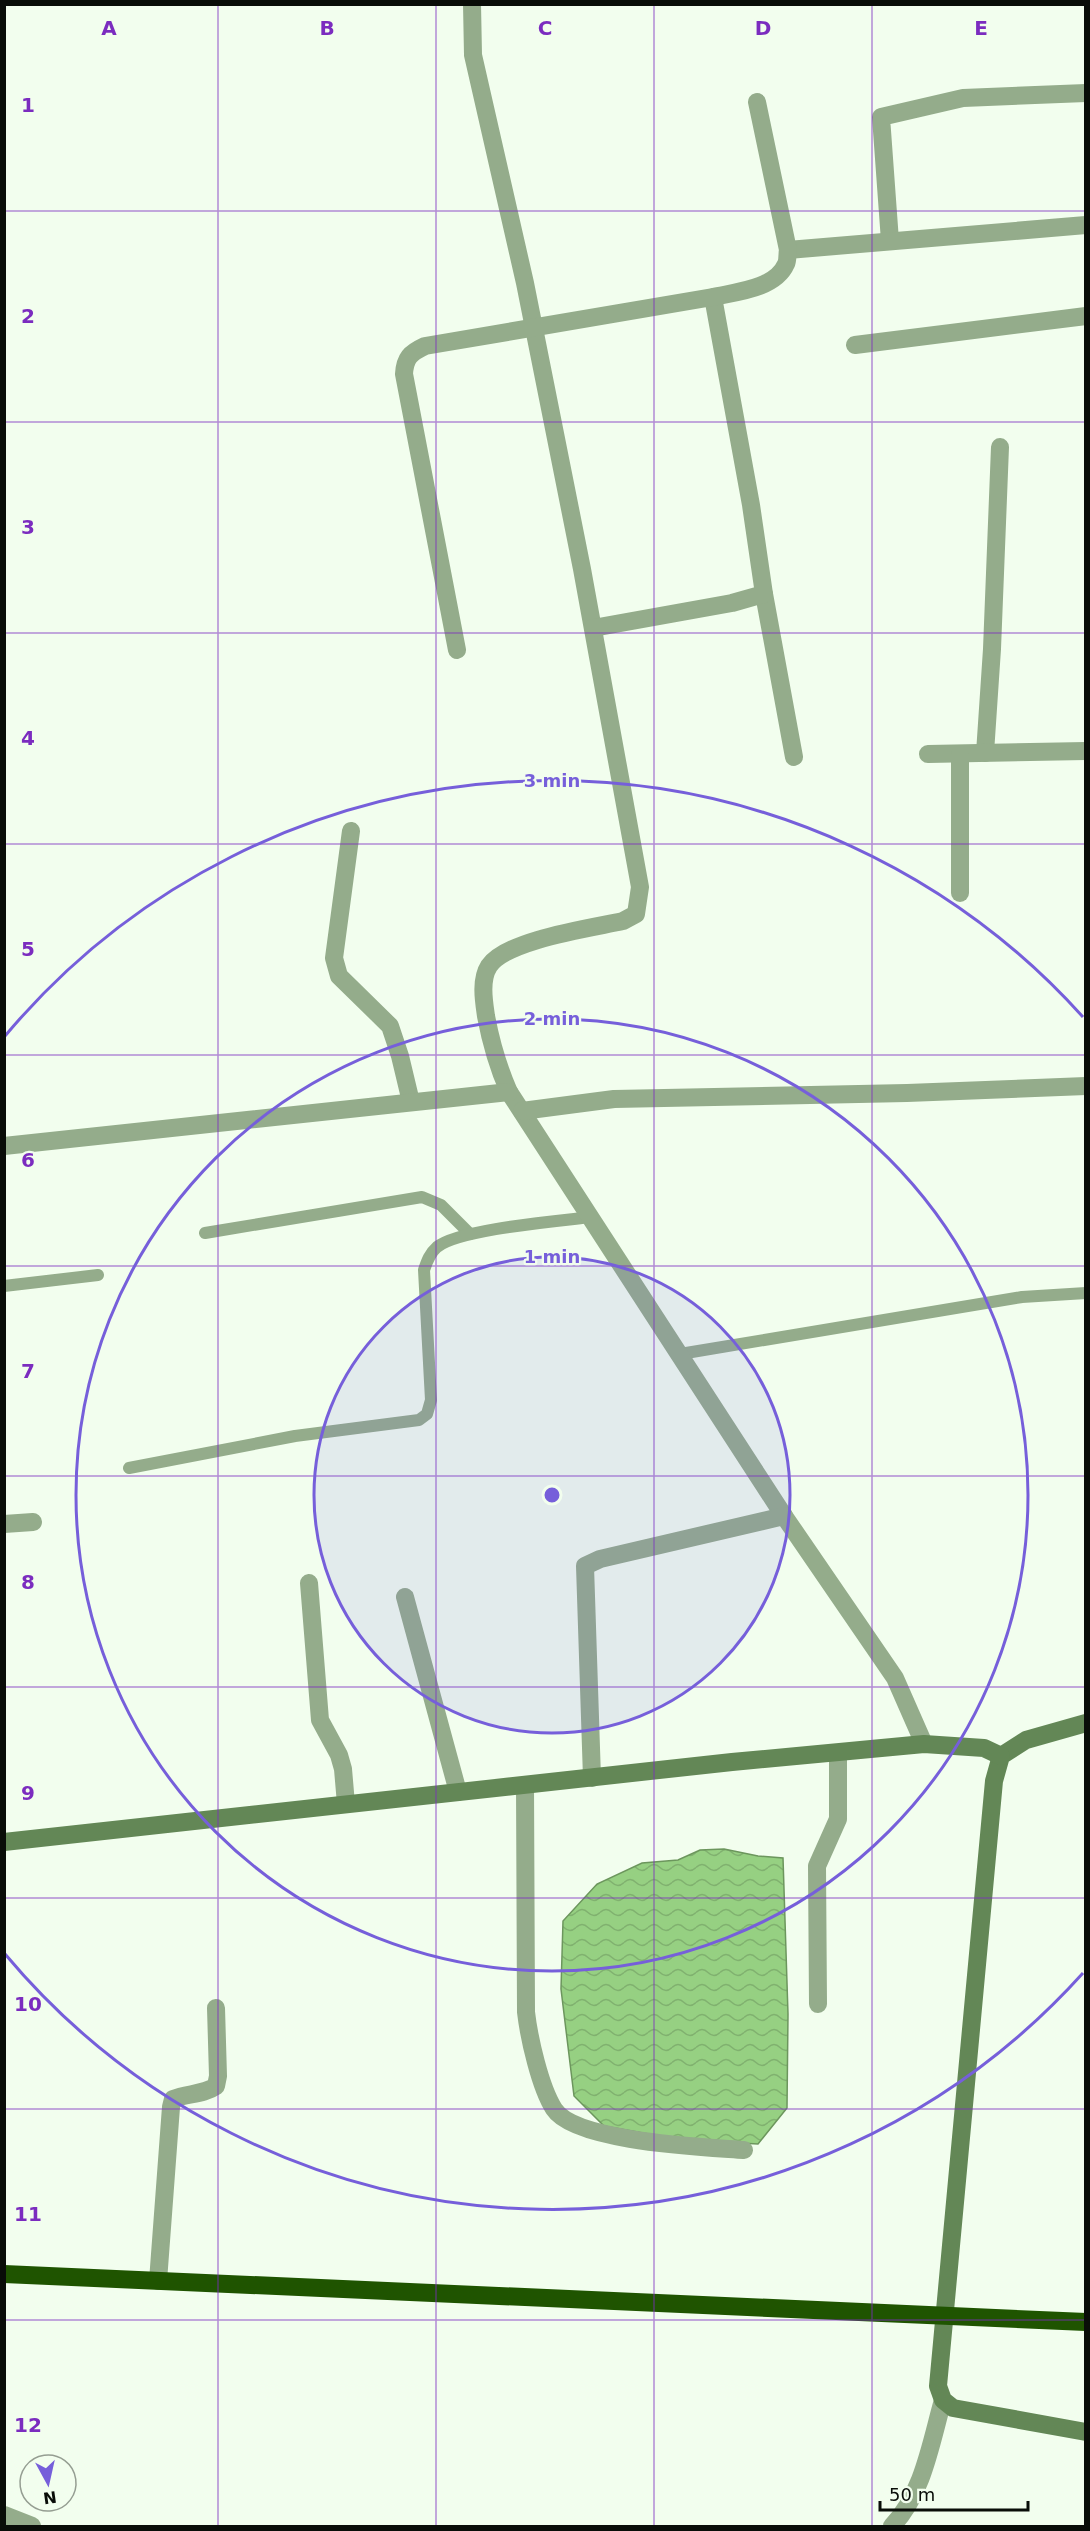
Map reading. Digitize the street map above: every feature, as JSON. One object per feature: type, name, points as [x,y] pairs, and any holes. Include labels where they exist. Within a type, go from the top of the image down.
[{"type":"highway","points":[[4,2274],[1086,2322]]},
{"type":"street","points":[[472,4],[473,55],[534,327],[593,628],[640,887],[636,914],[623,921],[529,943],[510,950],[488,968],[483,987],[484,1005],[499,1070],[509,1092],[784,1516],[896,1678],[924,1744]]},
{"type":"street","points":[[890,241],[881,117],[963,98],[1086,93]]},
{"type":"street","points":[[457,650],[404,374],[405,362],[411,352],[425,346],[713,297],[756,287],[772,279],[786,264],[788,250],[757,102]]},
{"type":"street","points":[[788,250],[1086,225]]},
{"type":"street","points":[[713,297],[794,757]]},
{"type":"street","points":[[855,345],[1086,316]]},
{"type":"street","points":[[985,753],[992,650],[1000,447]]},
{"type":"street","points":[[593,628],[732,603],[764,594]]},
{"type":"street","points":[[928,754],[1086,751]]},
{"type":"street","points":[[960,754],[960,893]]},
{"type":"street","points":[[351,831],[334,958],[336,971],[390,1026],[411,1102]]},
{"type":"street","points":[[522,1111],[614,1099],[907,1093],[1086,1086]]},
{"type":"street","points":[[4,1146],[509,1092]]},
{"type":"street","points":[[591,1778],[585,1566],[600,1559],[784,1516]]},
{"type":"street","points":[[4,1524],[33,1522]]},
{"type":"street","points":[[309,1583],[320,1720],[339,1755],[343,1768],[346,1804]]},
{"type":"street","points":[[405,1597],[458,1792]]},
{"type":"street","points":[[1086,1723],[1026,1740],[1001,1756],[994,1781],[938,2386],[943,2400],[953,2408],[1086,2432]]},
{"type":"street","points":[[4,1842],[924,1744],[984,1748],[1001,1756]]},
{"type":"street","points":[[818,2004],[817,1866],[838,1819],[838,1752]]},
{"type":"street","points":[[525,1785],[526,2012],[529,2035],[539,2071],[554,2109],[563,2118],[625,2139],[744,2150]]},
{"type":"street","points":[[158,2281],[173,2099],[208,2092],[216,2086],[218,2076],[216,2008]]},
{"type":"street","points":[[892,2526],[903,2515],[917,2488],[943,2400]]},
{"type":"street","points":[[4,2515],[32,2526]]},
{"type":"lane","points":[[204,1233],[422,1197],[441,1205],[470,1234]]},
{"type":"lane","points":[[129,1467],[295,1436],[419,1420],[427,1414],[431,1400],[424,1270],[428,1258],[436,1247],[448,1240],[470,1234],[591,1217]]},
{"type":"lane","points":[[4,1286],[98,1275]]},
{"type":"lane","points":[[680,1354],[1022,1297],[1086,1293]]},
{"type":"water","points":[[724,1849],[783,1858],[788,2014],[787,2108],[758,2144],[682,2140],[604,2126],[574,2096],[561,1989],[563,1921],[597,1884],[642,1863],[678,1860],[700,1850]]}]
